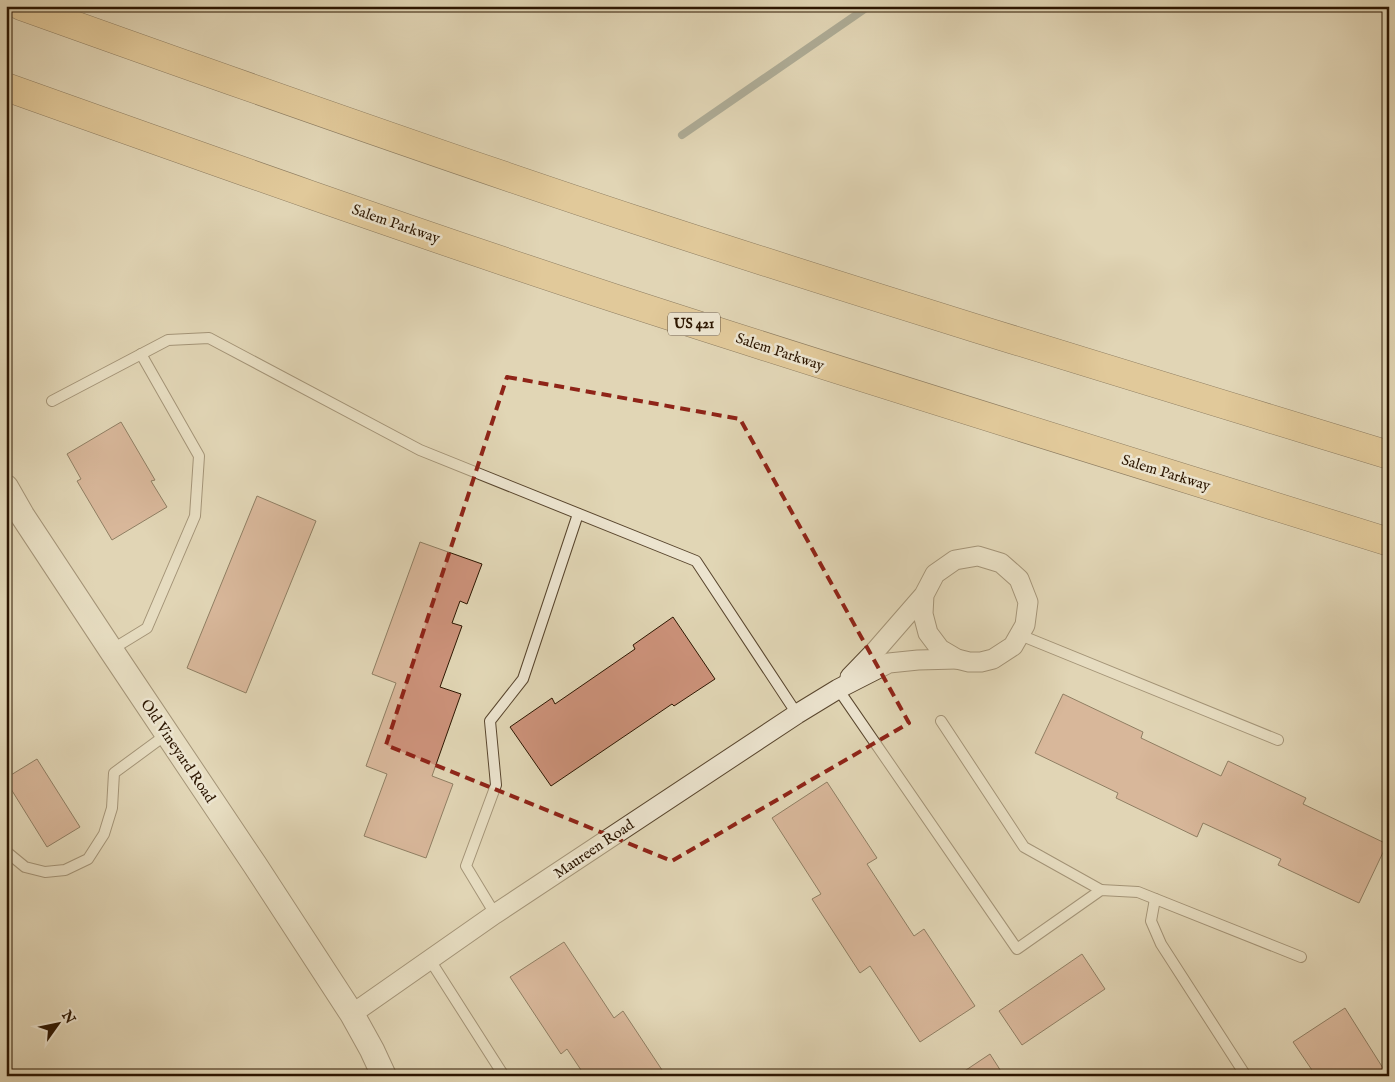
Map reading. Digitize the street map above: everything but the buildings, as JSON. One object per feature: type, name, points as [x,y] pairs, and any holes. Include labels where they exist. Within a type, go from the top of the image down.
[{"type":"highway","points":[[21,6],[256,90],[635,219],[845,287],[1389,455]]},
{"type":"highway","name":"Salem Parkway","points":[[6,87],[382,220],[629,303],[839,371],[1389,542]]},
{"type":"street","name":"Old Vineyard Road","points":[[6,487],[110,650],[255,865],[352,1014],[384,1076]]},
{"type":"street","name":"Maureen Road","points":[[352,1014],[495,914],[797,714],[838,689],[888,663],[957,659],[981,662],[994,659],[1013,646],[1026,625],[1028,602],[1019,579],[1001,563],[978,556],[955,560],[935,574],[924,595],[877,649],[838,689]]},
{"type":"street","name":"Maureen Road","points":[[924,595],[923,614],[928,633],[940,649],[957,659]]},
{"type":"lane","points":[[52,401],[168,340],[209,338],[420,450],[696,561],[797,714]]},
{"type":"lane","points":[[110,650],[148,628],[195,516],[199,456],[141,354]]},
{"type":"lane","points":[[495,914],[466,866],[496,785],[490,721],[523,679],[578,514]]},
{"type":"lane","points":[[1020,635],[1278,740]]},
{"type":"lane","points":[[838,689],[1017,949],[1101,890]]},
{"type":"lane","points":[[941,721],[1024,847],[1101,890],[1138,892],[1301,957]]},
{"type":"lane","points":[[6,850],[25,867],[45,872],[65,870],[88,859],[104,834],[112,808],[114,773],[167,734]]},
{"type":"lane","points":[[1155,899],[1151,921],[1160,944],[1246,1076]]},
{"type":"lane","points":[[430,960],[504,1076]]},
{"type":"highlighted area","points":[[507,377],[740,419],[909,723],[672,861],[386,745]]},
{"type":"waterway","points":[[682,135],[869,6]]}]
